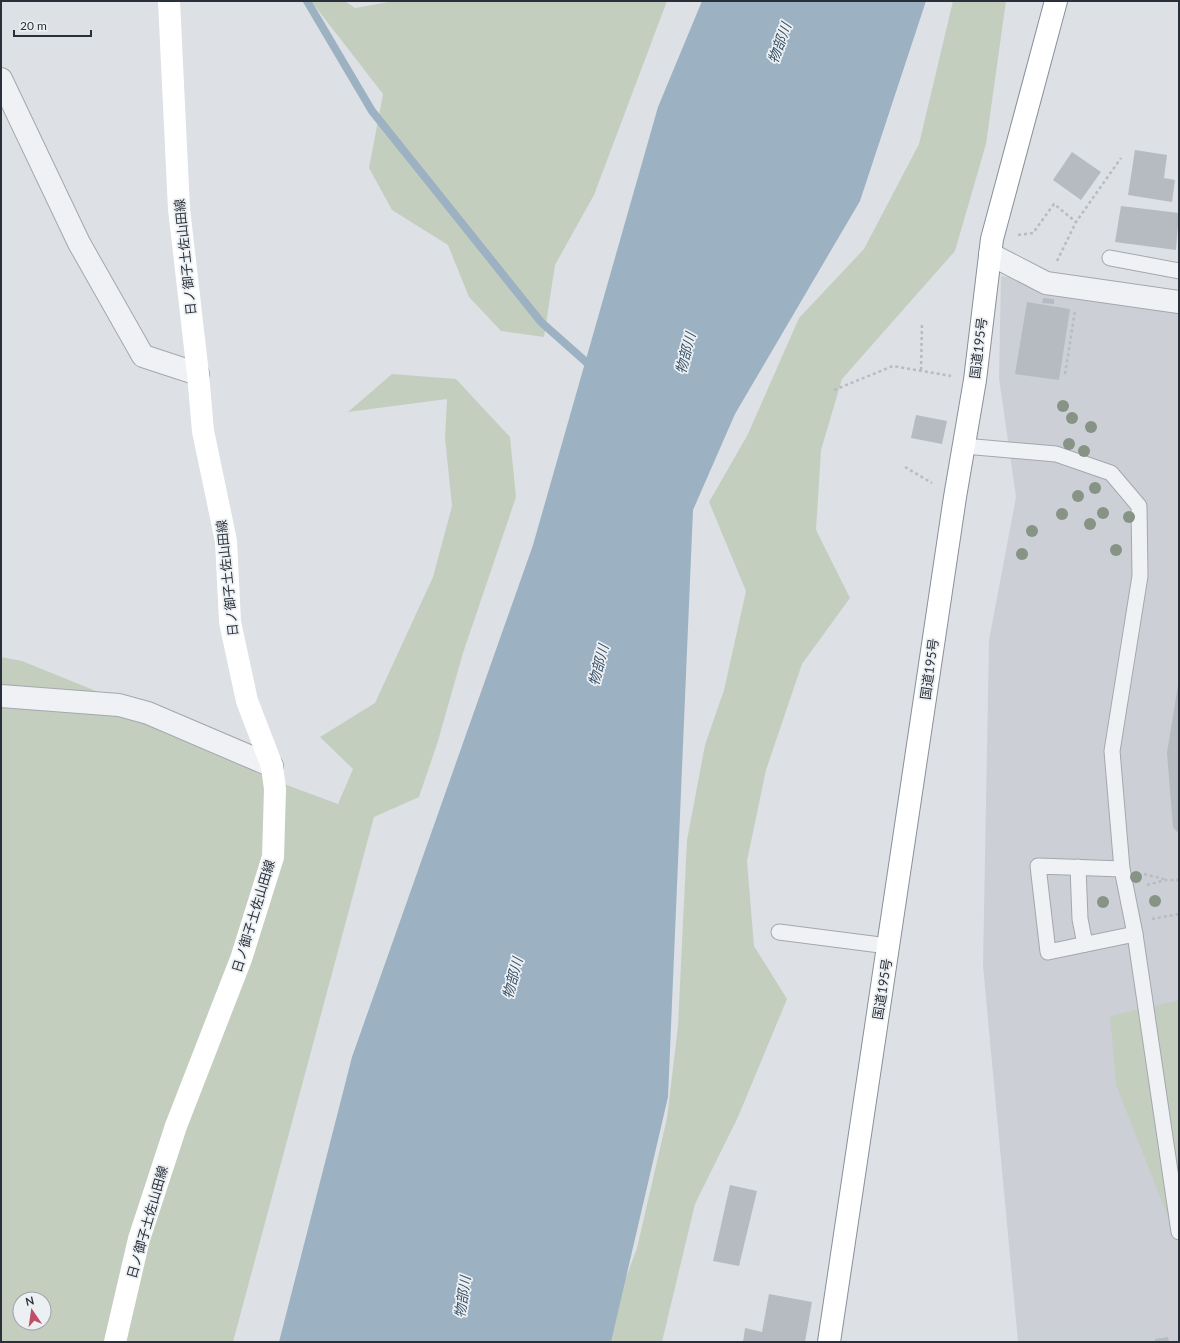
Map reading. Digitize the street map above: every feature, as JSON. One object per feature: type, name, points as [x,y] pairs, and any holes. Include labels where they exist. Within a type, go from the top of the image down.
[{"type":"main road","name":"日ノ御子土佐山田線","points":[[115,1342],[142,1231],[176,1126],[241,959],[273,858],[275,789],[272,766],[247,701],[230,622],[226,541],[203,432],[198,374],[179,209],[169,1]]},
{"type":"main road","name":"国道195号","points":[[829,1342],[955,497],[975,380],[991,246],[1056,1]]},
{"type":"street","points":[[1,78],[79,243],[143,356],[198,374]]},
{"type":"street","points":[[991,246],[1046,283],[1179,302]]},
{"type":"street","points":[[1,696],[119,705],[148,713],[272,766]]},
{"type":"lane","points":[[1110,258],[1179,271]]},
{"type":"lane","points":[[964,446],[1056,454],[1063,456],[1111,473],[1139,506],[1140,576],[1112,751],[1125,891],[1135,934],[1179,1232]]},
{"type":"lane","points":[[1122,869],[1038,866],[1048,952],[1135,934]]},
{"type":"lane","points":[[1078,867],[1080,919],[1085,944]]},
{"type":"lane","points":[[779,932],[888,946]]},
{"type":"path","points":[[1046,283],[1076,222],[1121,158]]},
{"type":"path","points":[[991,246],[1034,233],[1054,204],[1076,222]]},
{"type":"path","points":[[1065,374],[1076,303]]},
{"type":"path","points":[[921,370],[922,324]]},
{"type":"path","points":[[834,390],[893,366],[975,380]]},
{"type":"path","points":[[905,468],[955,497]]},
{"type":"path","points":[[1125,891],[1165,880],[1179,880]]},
{"type":"shaded area","points":[[1001,276],[1179,295],[1179,1342],[1018,1342],[983,966],[989,640],[1016,497],[999,378]]},
{"type":"green space","points":[[311,1],[345,1],[355,8],[394,1],[667,1],[594,195],[555,265],[544,337],[501,331],[469,297],[448,245],[392,210],[369,168],[383,94]]},
{"type":"green space","points":[[953,1],[1006,1],[986,144],[955,251],[842,379],[821,450],[816,530],[850,598],[802,664],[766,770],[747,861],[754,946],[787,999],[738,1117],[695,1204],[662,1342],[602,1342],[637,1248],[667,1118],[678,1026],[687,840],[705,745],[724,690],[746,591],[709,502],[747,436],[799,318],[864,249],[919,144]]},
{"type":"green space","points":[[392,374],[456,379],[510,437],[516,497],[463,653],[438,741],[419,797],[374,817],[233,1342],[1,1342],[1,657],[22,661],[96,691],[268,778],[338,804],[353,769],[320,737],[375,703],[433,577],[452,506],[445,438],[447,399],[348,412]]},
{"type":"green space","points":[[1179,1000],[1179,1237],[1166,1212],[1116,1085],[1110,1016]]},
{"type":"water","name":"物部川","points":[[702,1],[926,1],[860,201],[735,414],[693,510],[668,1097],[611,1342],[279,1342],[352,1057],[533,545],[658,107]]},
{"type":"building","points":[[1135,150],[1167,155],[1164,178],[1175,180],[1172,202],[1128,195]]},
{"type":"building","points":[[1072,152],[1101,172],[1081,200],[1053,180]]},
{"type":"building","points":[[1121,206],[1179,213],[1176,250],[1115,242]]},
{"type":"building","points":[[1043,298],[1054,299],[1054,304],[1042,303]]},
{"type":"building","points":[[1027,302],[1070,309],[1059,380],[1015,374]]},
{"type":"building","points":[[916,415],[947,421],[942,444],[911,438]]},
{"type":"building","points":[[1178,685],[1179,834],[1173,827],[1167,753]]},
{"type":"building","points":[[730,1185],[757,1191],[739,1266],[713,1261]]},
{"type":"building","points":[[769,1294],[812,1302],[805,1342],[743,1342],[745,1328],[762,1332]]},
{"type":"building","points":[[1168,1337],[1169,1342],[1155,1342],[1155,1339]]},
{"type":"waterway","points":[[307,1],[372,111],[541,322],[594,369]]}]
